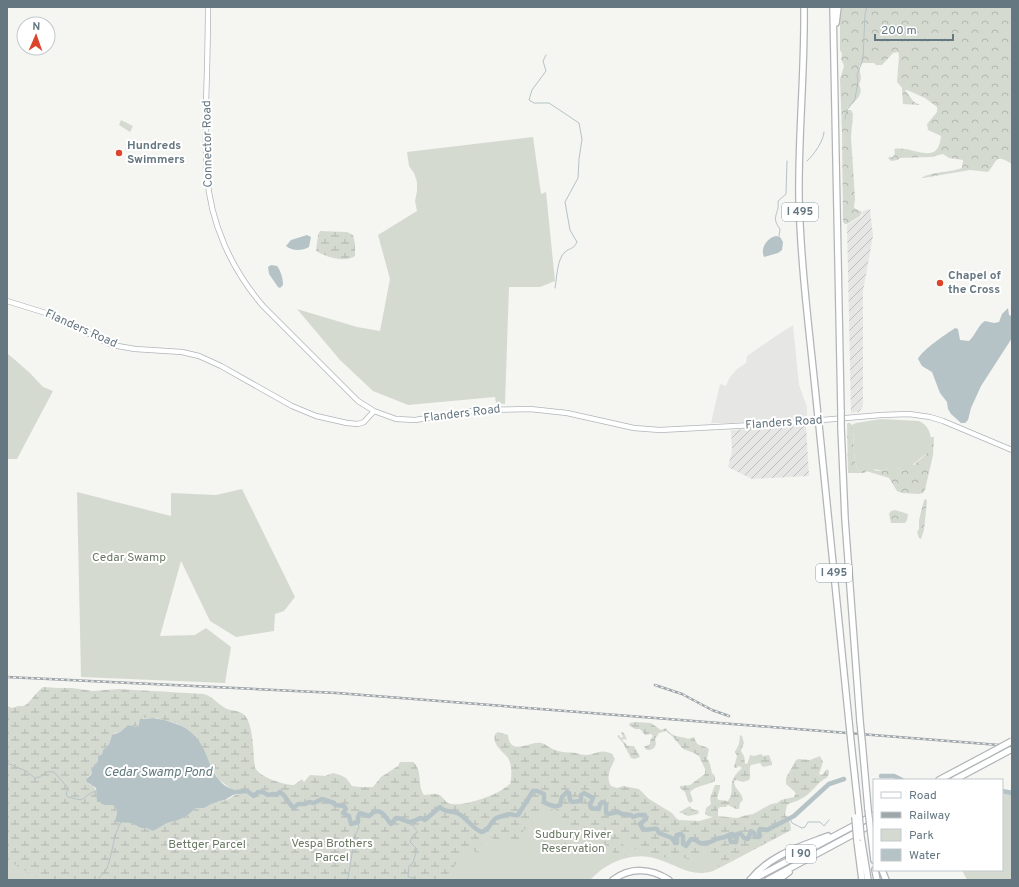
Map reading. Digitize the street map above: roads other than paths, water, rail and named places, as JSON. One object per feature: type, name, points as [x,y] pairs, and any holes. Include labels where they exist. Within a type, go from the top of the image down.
[{"type":"highway","points":[[801,7],[804,38]]},
{"type":"highway","name":"I 495","points":[[804,7],[799,160],[802,253],[851,742],[859,839],[868,880]]},
{"type":"highway","name":"I 495","points":[[833,7],[841,427],[845,519],[860,721],[868,809],[873,834]]},
{"type":"highway","points":[[834,61],[838,7]]},
{"type":"highway","points":[[941,779],[1012,740]]},
{"type":"highway","points":[[956,779],[1012,749]]},
{"type":"highway","name":"I 90","points":[[751,880],[873,816]]},
{"type":"highway","name":"I 90","points":[[768,880],[873,824]]},
{"type":"highway","points":[[751,880],[767,862],[794,849],[849,828]]},
{"type":"highway","points":[[859,839],[862,880]]},
{"type":"highway","points":[[778,880],[805,860]]},
{"type":"highway","points":[[613,880],[627,873],[641,870],[655,873],[669,880]]},
{"type":"highway","points":[[619,880],[629,875],[642,874],[652,875],[663,880]]},
{"type":"main road","name":"Connector Road","points":[[208,7],[206,134],[207,175],[210,198],[219,232],[238,271],[263,306],[358,401],[374,412]]},
{"type":"main road","name":"Flanders Road","points":[[7,301],[49,314],[112,345],[135,349],[182,352],[199,356],[222,366],[292,406],[316,416],[347,423],[358,424],[364,422],[374,412],[396,419],[415,420],[478,410],[530,409],[567,413],[634,428],[660,430],[775,424],[909,414],[939,420],[1012,450]]},
{"type":"water","points":[[307,235],[311,237],[309,247],[297,250],[286,246],[291,240]]},
{"type":"water","points":[[776,236],[780,237],[783,242],[782,250],[778,253],[764,257],[763,250],[765,244],[767,241]]},
{"type":"water","points":[[271,265],[277,266],[281,273],[283,285],[280,288],[269,274],[268,267]]},
{"type":"water","points":[[1008,308],[1009,315],[1012,316],[1012,338],[981,386],[971,408],[968,420],[965,423],[961,423],[951,414],[948,409],[947,402],[940,393],[932,372],[922,366],[918,359],[929,347],[955,328],[958,329],[960,340],[969,341],[982,323],[985,321],[994,323],[999,322],[1002,314]]},
{"type":"water","name":"Cedar Swamp Pond","points":[[153,718],[176,724],[191,732],[201,743],[217,777],[223,784],[231,789],[241,791],[241,793],[204,808],[196,808],[187,816],[167,823],[153,831],[147,828],[141,828],[132,823],[115,822],[117,813],[115,807],[113,805],[104,805],[97,802],[96,788],[87,782],[86,779],[92,774],[91,769],[98,761],[98,756],[102,754],[103,750],[109,744],[112,735],[120,732],[128,725],[138,727],[140,719]]},
{"type":"waterway","points":[[845,119],[847,110],[855,99],[858,81],[857,75],[863,59],[865,14],[867,7]]},
{"type":"waterway","points":[[546,55],[543,61],[546,71],[532,90],[529,100],[534,103],[549,103],[579,123],[582,139],[578,178],[565,202],[570,230],[577,242],[576,245],[565,252],[560,259],[555,288]]},
{"type":"waterway","points":[[807,161],[818,147],[824,132]]},
{"type":"waterway","points":[[779,236],[780,229],[777,225],[776,218],[778,201],[786,194],[787,161]]},
{"type":"waterway","points":[[7,763],[26,771],[35,778],[48,772],[54,772],[68,788],[66,795],[68,797],[81,800],[90,793],[96,791]]},
{"type":"waterway","points":[[881,776],[894,776],[900,779]]},
{"type":"waterway","points":[[236,792],[247,791],[254,796],[258,792],[263,792],[268,795],[276,795],[280,792],[294,808],[298,804],[305,804],[309,802],[314,803],[322,799],[334,803],[335,805],[344,806],[346,809],[343,813],[349,816],[351,824],[358,822],[360,813],[369,816],[373,812],[377,811],[382,813],[391,824],[396,818],[409,822],[420,818],[425,820],[440,807],[447,811],[455,812],[461,815],[475,828],[482,832],[487,830],[496,818],[509,814],[518,815],[533,791],[544,794],[544,802],[554,806],[560,805],[562,797],[567,792],[569,793],[570,800],[572,802],[581,801],[581,795],[584,793],[593,798],[590,805],[591,808],[599,809],[602,802],[606,804],[606,812],[608,814],[618,812],[631,815],[633,817],[645,815],[646,819],[640,824],[643,829],[657,829],[659,833],[672,838],[675,843],[677,843],[677,835],[681,834],[683,836],[683,844],[686,846],[691,839],[700,843],[706,843],[731,834],[736,835],[740,833],[744,838],[748,839],[751,831],[754,833],[755,837],[759,837],[760,829],[767,830],[794,816],[829,784],[844,779]]},
{"type":"waterway","points":[[1003,791],[1012,793]]},
{"type":"waterway","points":[[790,818],[792,823],[802,828],[805,827],[808,822],[820,822],[824,826],[829,820]]},
{"type":"waterway","points":[[98,880],[107,868],[116,833],[121,822]]},
{"type":"waterway","points":[[410,822],[410,825],[413,825],[418,832],[413,835],[410,842],[417,849],[413,863],[409,866],[408,877],[414,878],[414,880]]},
{"type":"waterway","points":[[346,880],[348,878],[355,836],[359,827],[358,823]]},
{"type":"waterway","points":[[732,834],[730,839],[731,842],[736,842],[737,835]]},
{"type":"railway","points":[[7,677],[337,693],[1012,746]]},
{"type":"railway","points":[[655,685],[682,694],[712,710],[729,716]]},
{"type":"place","name":"Hundreds Swimmers","points":[[119,153]]},
{"type":"place","name":"Chapel of the Cross","points":[[940,283]]},
{"type":"park label","name":"Cedar Swamp","points":[[129,558]]},
{"type":"park label","name":"Sudbury River Reservation","points":[[573,842]]},
{"type":"park label","name":"Bettger Parcel","points":[[207,845]]},
{"type":"park label","name":"Vespa Brothers Parcel","points":[[332,851]]}]
